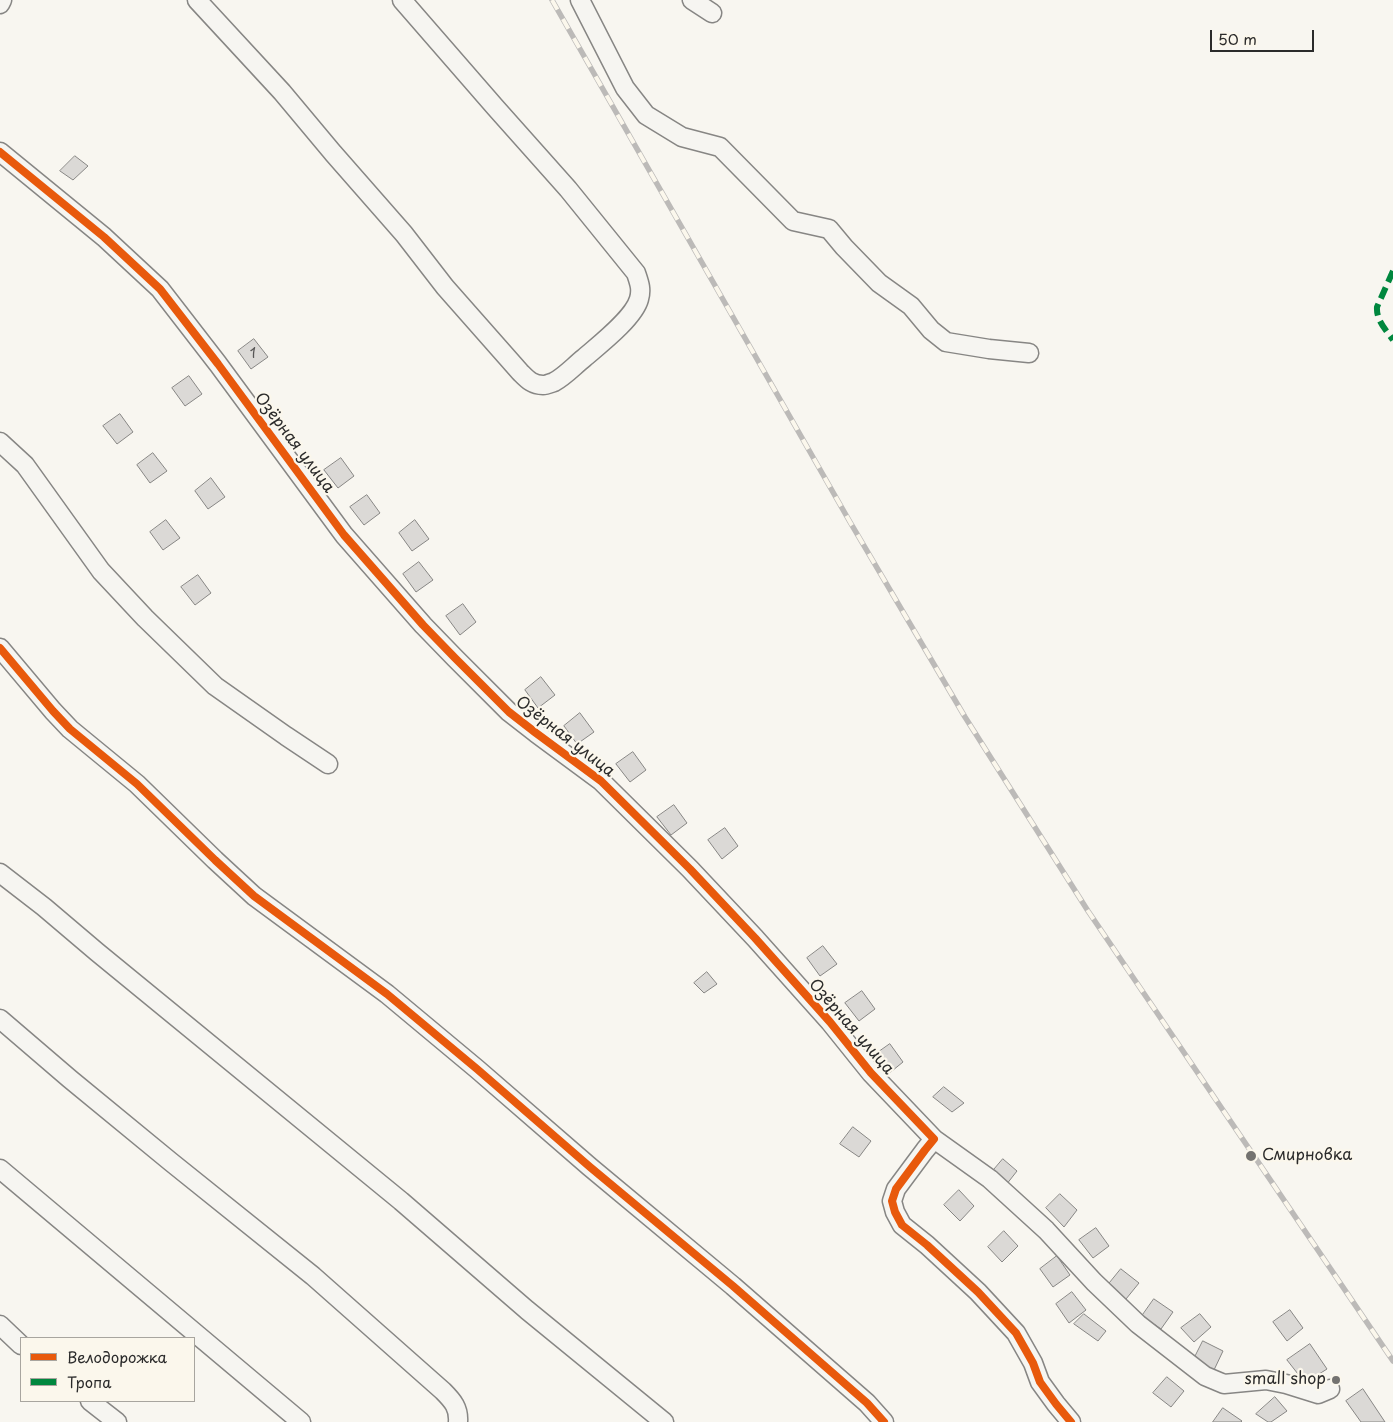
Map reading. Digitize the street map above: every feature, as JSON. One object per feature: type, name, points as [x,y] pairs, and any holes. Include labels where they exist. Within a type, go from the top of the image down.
[{"type":"street","points":[[0,4],[2,0]]},
{"type":"street","points":[[197,0],[282,92],[333,154],[404,234],[445,287],[520,372],[528,380],[536,384],[544,385],[553,382],[564,375],[620,326],[631,312],[639,301],[641,288],[636,273],[568,189],[402,0]]},
{"type":"street","points":[[580,0],[625,88],[646,115],[682,137],[720,147],[793,221],[829,229],[879,283],[911,306],[930,330],[946,342],[1029,353]]},
{"type":"street","points":[[692,0],[712,12]]},
{"type":"street","name":"Озёрная улица","points":[[0,152],[104,237],[160,289],[218,364],[344,535],[423,625],[510,712],[601,781],[690,869],[830,1022],[871,1073],[934,1139],[990,1179],[1046,1230],[1094,1282],[1138,1324],[1206,1376],[1224,1384],[1266,1380],[1318,1394],[1330,1389]]},
{"type":"street","points":[[0,442],[25,464],[101,571],[145,618],[215,686],[328,764]]},
{"type":"street","points":[[0,648],[70,729],[137,784],[254,896],[387,994],[477,1069],[867,1403],[884,1422]]},
{"type":"street","points":[[0,873],[401,1200],[527,1310],[664,1422]]},
{"type":"street","points":[[0,1018],[85,1091],[313,1276],[455,1403],[459,1414],[458,1422]]},
{"type":"street","points":[[934,1139],[896,1189],[892,1201],[894,1212],[902,1225],[928,1245],[978,1292],[1016,1333],[1033,1363],[1040,1382],[1071,1422]]},
{"type":"street","points":[[0,1169],[301,1422]]},
{"type":"street","points":[[0,1325],[20,1344]]},
{"type":"street","points":[[91,1402],[117,1422]]},
{"type":"building","points":[[75,156],[88,166],[73,180],[60,171]]},
{"type":"building","points":[[254,339],[268,357],[251,369],[238,351]]},
{"type":"building","points":[[189,376],[202,394],[185,406],[172,388]]},
{"type":"building","points":[[120,414],[133,432],[117,444],[103,426]]},
{"type":"building","points":[[153,453],[167,471],[150,483],[137,465]]},
{"type":"building","points":[[341,458],[354,476],[338,488],[324,470]]},
{"type":"building","points":[[211,478],[225,497],[208,509],[195,491]]},
{"type":"building","points":[[367,495],[380,513],[364,525],[350,507]]},
{"type":"building","points":[[166,520],[180,538],[163,550],[150,532]]},
{"type":"building","points":[[415,520],[429,539],[412,551],[399,533]]},
{"type":"building","points":[[419,562],[433,580],[416,592],[403,574]]},
{"type":"building","points":[[198,575],[211,593],[195,605],[181,587]]},
{"type":"building","points":[[463,604],[476,622],[460,635],[446,616]]},
{"type":"building","points":[[541,677],[555,695],[538,708],[525,690]]},
{"type":"building","points":[[580,713],[594,732],[577,744],[564,726]]},
{"type":"building","points":[[633,752],[646,770],[630,782],[616,764]]},
{"type":"building","points":[[674,805],[687,823],[671,835],[657,817]]},
{"type":"building","points":[[725,828],[738,846],[722,859],[708,840]]},
{"type":"building","points":[[823,946],[837,964],[820,976],[807,958]]},
{"type":"building","points":[[707,972],[717,984],[704,993],[694,983]]},
{"type":"building","points":[[862,991],[875,1009],[859,1021],[845,1003]]},
{"type":"building","points":[[890,1044],[903,1062],[887,1075],[873,1056]]},
{"type":"building","points":[[944,1087],[964,1103],[952,1112],[933,1097]]},
{"type":"building","points":[[853,1127],[871,1141],[859,1157],[840,1144]]},
{"type":"building","points":[[1003,1159],[1017,1171],[1006,1185],[992,1172]]},
{"type":"building","points":[[959,1190],[974,1206],[960,1221],[944,1205]]},
{"type":"building","points":[[1060,1194],[1077,1210],[1064,1227],[1046,1208]]},
{"type":"building","points":[[1096,1228],[1109,1246],[1093,1258],[1079,1240]]},
{"type":"building","points":[[1004,1231],[1018,1246],[1002,1262],[988,1247]]},
{"type":"building","points":[[1057,1256],[1070,1275],[1053,1287],[1040,1269]]},
{"type":"building","points":[[1121,1269],[1139,1283],[1126,1299],[1108,1285]]},
{"type":"building","points":[[1072,1292],[1086,1310],[1069,1323],[1056,1304]]},
{"type":"building","points":[[1154,1299],[1173,1312],[1161,1329],[1142,1316]]},
{"type":"building","points":[[1290,1310],[1303,1328],[1287,1341],[1273,1322]]},
{"type":"building","points":[[1084,1314],[1106,1331],[1098,1341],[1074,1324]]},
{"type":"building","points":[[1200,1314],[1211,1327],[1194,1342],[1181,1328]]},
{"type":"building","points":[[1203,1341],[1223,1351],[1214,1370],[1194,1359]]},
{"type":"building","points":[[1310,1344],[1327,1369],[1305,1383],[1287,1360]]},
{"type":"building","points":[[1167,1377],[1184,1391],[1171,1407],[1153,1393]]},
{"type":"building","points":[[1363,1389],[1385,1422],[1361,1422],[1346,1401]]},
{"type":"building","points":[[1275,1397],[1287,1411],[1271,1422],[1268,1422],[1256,1414]]},
{"type":"building","points":[[1223,1408],[1242,1421],[1213,1422]]},
{"type":"railway","points":[[552,0],[850,522],[965,717],[1088,911],[1393,1361]]},
{"type":"marked path","points":[[1393,271],[1377,307],[1380,321],[1393,340]]},
{"type":"cycle path","points":[[0,152],[104,237],[160,289],[218,364],[344,535],[423,625],[509,712],[601,781],[690,869],[830,1022],[871,1073],[934,1139],[896,1189],[892,1201],[895,1212],[902,1225],[927,1245],[978,1292],[1016,1333],[1033,1363],[1040,1382],[1071,1422]]},
{"type":"cycle path","points":[[0,648],[70,729],[137,784],[254,896],[387,994],[477,1069],[590,1167],[733,1286],[867,1403],[884,1422]]},
{"type":"place","name":"Смирновка","points":[[1251,1156]]},
{"type":"place","name":"small shop","points":[[1336,1380]]}]
